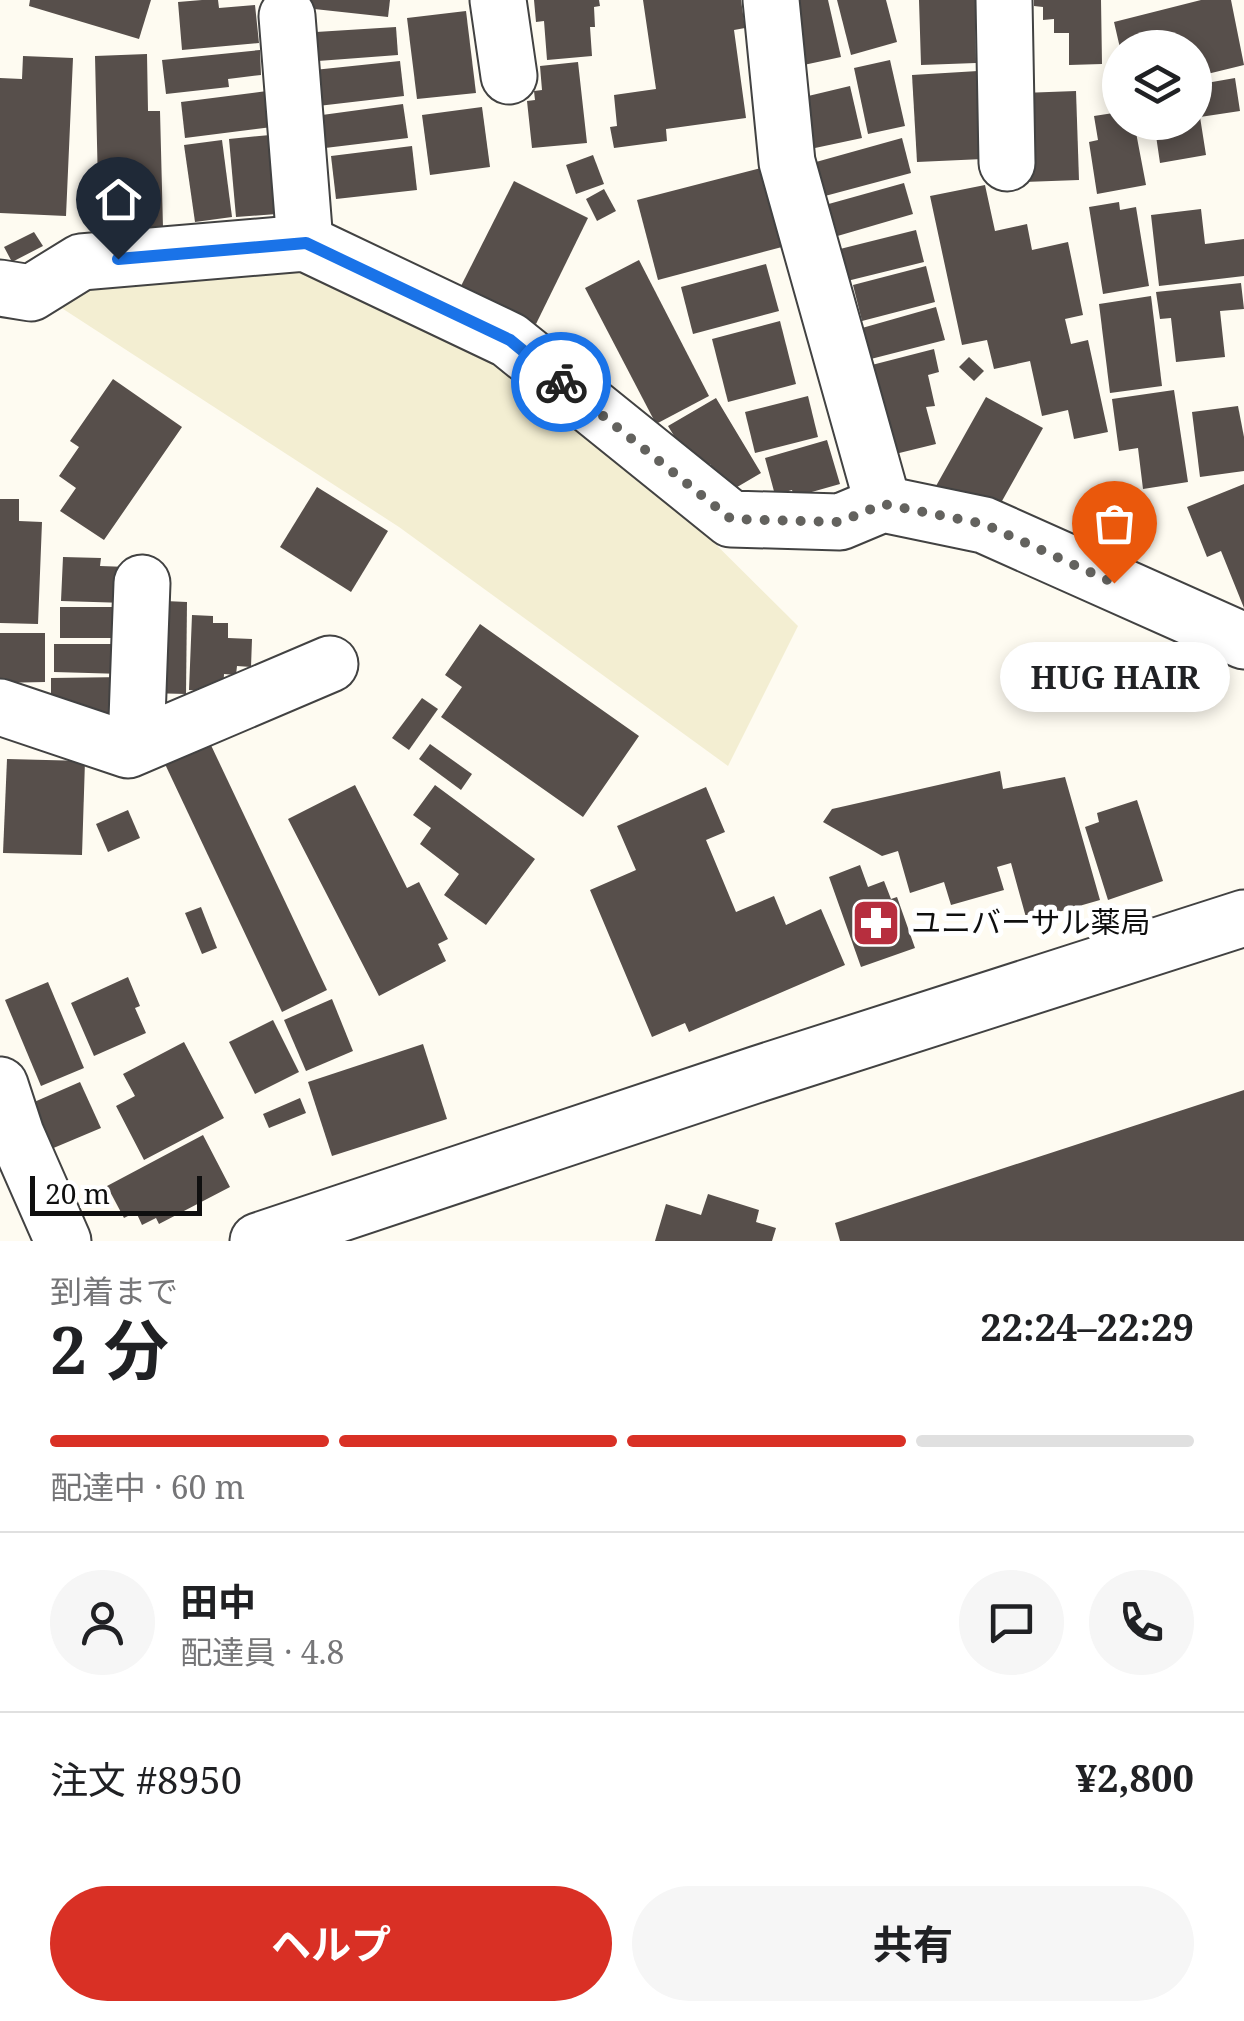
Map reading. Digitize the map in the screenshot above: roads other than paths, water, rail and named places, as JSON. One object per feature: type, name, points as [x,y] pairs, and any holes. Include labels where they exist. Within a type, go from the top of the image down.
[{"type":"street","points":[[498,0],[508,76]]},
{"type":"street","points":[[771,0],[788,162],[883,504]]},
{"type":"street","points":[[1004,0],[1007,163]]},
{"type":"street","points":[[287,16],[306,243]]},
{"type":"street","points":[[0,288],[31,293],[81,262],[306,243],[510,340],[731,519],[840,522],[883,504],[984,524],[1244,641]]},
{"type":"street","points":[[136,746],[142,582]]},
{"type":"street","points":[[0,707],[128,750],[330,664]]},
{"type":"street","points":[[290,1236],[758,1074],[1244,918]]},
{"type":"street","points":[[0,1085],[16,1134],[63,1241]]},
{"type":"place","name":"HUG HAIR","points":[[1114,583]]},
{"type":"place","name":"ユニバーサル薬局","points":[[876,923]]}]
